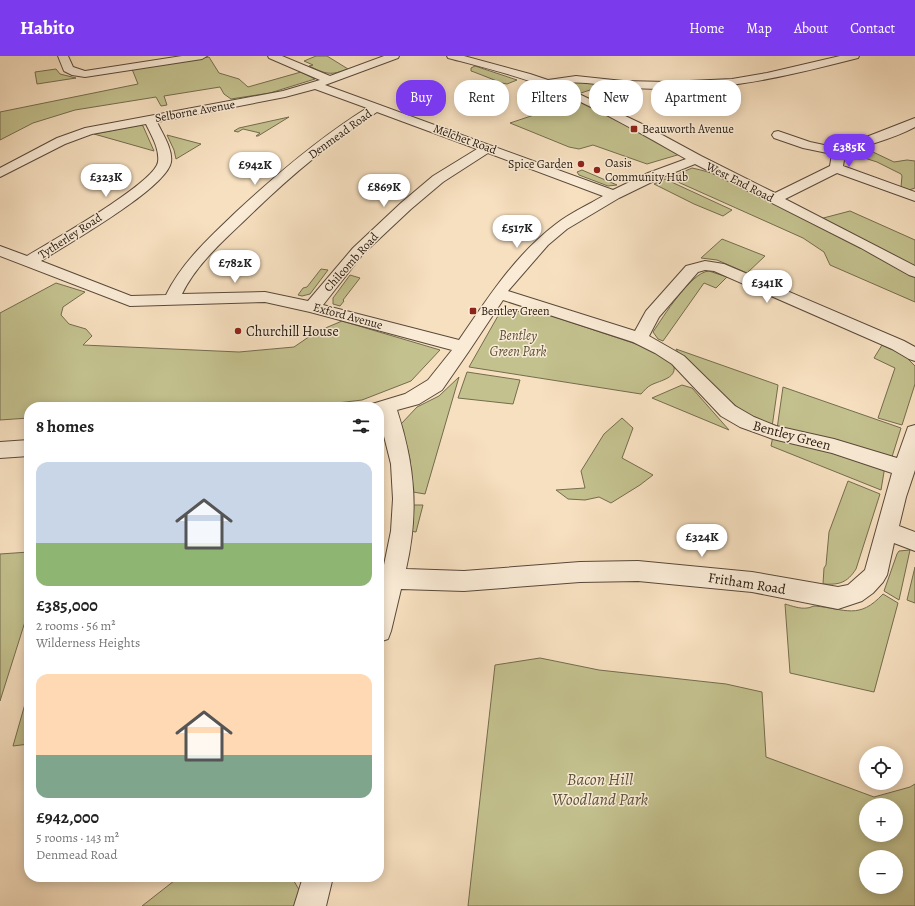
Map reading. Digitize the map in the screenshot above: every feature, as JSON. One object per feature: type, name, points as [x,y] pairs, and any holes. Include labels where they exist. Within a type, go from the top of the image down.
[{"type":"street","points":[[63,56],[65,66],[68,69],[72,72],[85,74],[202,56]]},
{"type":"street","points":[[273,56],[330,80]]},
{"type":"street","name":"Selborne Avenue","points":[[0,173],[37,152],[76,135],[150,119],[286,94],[330,80],[394,56]]},
{"type":"street","name":"West End Road","points":[[452,56],[537,80]]},
{"type":"street","points":[[563,80],[671,85],[715,84],[756,77],[854,56]]},
{"type":"street","name":"Melchet Road","points":[[315,85],[614,195]]},
{"type":"street","name":"West End Road","points":[[581,99],[866,245],[915,272]]},
{"type":"street","name":"Denmead Road","points":[[172,299],[177,287],[206,249],[243,214],[294,168],[351,124],[376,108]]},
{"type":"street","name":"Tytherley Road","points":[[29,262],[137,193],[154,180],[166,164],[166,156],[150,119]]},
{"type":"street","points":[[778,135],[839,152],[862,142],[911,128]]},
{"type":"street","name":"Chilcomb Road","points":[[312,306],[358,251],[401,210],[438,179],[488,148]]},
{"type":"street","points":[[836,168],[839,152]]},
{"type":"street","points":[[384,407],[412,399],[435,384],[464,347],[498,293],[512,275],[543,242],[562,226],[614,195],[649,178],[696,159]]},
{"type":"street","points":[[774,199],[836,168],[915,197]]},
{"type":"street","name":"Exford Avenue","points":[[0,252],[118,297],[130,300],[265,298],[312,306],[464,347]]},
{"type":"street","points":[[639,338],[652,315],[692,269],[699,266],[709,265],[718,267],[898,345],[915,355]]},
{"type":"street","name":"Bentley Green","points":[[498,293],[639,338],[678,360],[728,410],[747,422],[773,432],[834,446],[905,469]]},
{"type":"street","points":[[384,412],[397,439],[402,467],[404,500],[400,539],[384,610]]},
{"type":"street","name":"Fritham Road","points":[[392,577],[406,579],[464,581],[580,572],[638,571],[682,574],[752,582],[838,598],[854,594],[875,576],[895,497],[905,469],[915,432]]},
{"type":"street","points":[[0,450],[24,448]]},
{"type":"street","points":[[886,530],[915,542]]},
{"type":"street","points":[[310,906],[317,882]]},
{"type":"green space","points":[[316,56],[327,56],[348,69],[337,73],[328,73],[309,66],[313,65],[304,61]]},
{"type":"green space","points":[[209,57],[219,73],[239,79],[248,87],[301,72],[315,79],[270,93],[231,99],[224,94],[220,87],[164,96],[167,105],[161,106],[156,97],[75,110],[33,123],[0,140],[0,112],[138,84],[132,69]]},
{"type":"green space","points":[[475,66],[517,80],[509,83],[509,80],[494,80],[471,71],[471,68]]},
{"type":"green space","points":[[56,69],[60,74],[76,78],[37,84],[35,72]]},
{"type":"green space","points":[[581,81],[589,82],[589,90],[581,93]]},
{"type":"green space","points":[[581,99],[589,103],[589,116],[614,116],[684,153],[647,164],[593,145],[579,149],[569,147],[510,123],[531,116],[581,116]]},
{"type":"green space","points":[[289,117],[258,136],[256,136],[260,133],[243,129],[238,132],[234,131],[239,128]]},
{"type":"green space","points":[[141,125],[143,126],[154,151],[94,134]]},
{"type":"green space","points":[[167,135],[201,144],[176,159],[174,150]]},
{"type":"green space","points":[[865,152],[873,152],[894,162],[907,160],[915,161],[915,188],[909,190],[901,187],[901,174],[877,162],[858,156]]},
{"type":"green space","points":[[692,168],[738,183],[812,221],[850,211],[915,240],[915,302],[830,265],[824,252],[803,238],[669,178]]},
{"type":"green space","points":[[582,170],[617,185],[608,186],[579,175],[577,172]]},
{"type":"green space","points":[[665,179],[732,210],[723,216],[694,204],[654,184]]},
{"type":"green space","points":[[722,239],[765,256],[747,273],[717,260],[701,258]]},
{"type":"green space","points":[[321,269],[328,270],[310,294],[302,296],[298,295],[303,288],[307,287]]},
{"type":"green space","points":[[709,271],[727,277],[716,288],[704,283],[663,341],[658,339],[653,332],[670,306],[694,279],[702,273]]},
{"type":"green space","points":[[350,275],[360,278],[340,306],[333,304],[333,298]]},
{"type":"green space","points":[[56,283],[85,292],[63,307],[61,315],[69,324],[86,329],[92,336],[83,345],[239,352],[294,347],[316,332],[342,321],[440,350],[411,381],[362,400],[345,402],[24,402],[24,418],[0,420],[0,313]]},
{"type":"green space","name":"Bentley Green Park","points":[[503,307],[534,316],[537,311],[648,348],[673,363],[674,372],[668,378],[647,388],[641,394],[469,367]]},
{"type":"green space","points":[[882,345],[904,355],[915,366],[915,384],[902,425],[878,418],[895,368],[874,358]]},
{"type":"green space","points":[[676,349],[778,385],[772,427],[748,415],[738,408]]},
{"type":"green space","points":[[467,372],[520,380],[513,404],[458,398]]},
{"type":"green space","points":[[459,377],[425,494],[413,492],[410,459],[401,424],[417,407],[439,396]]},
{"type":"green space","points":[[682,385],[692,388],[729,430],[652,398]]},
{"type":"green space","points":[[783,387],[901,428],[891,460],[777,429]]},
{"type":"green space","points":[[622,418],[633,428],[622,458],[653,475],[611,503],[599,497],[585,500],[568,499],[556,490],[585,488],[581,471],[604,434]]},
{"type":"green space","points":[[773,436],[885,466],[881,490],[771,446]]},
{"type":"green space","points":[[848,481],[880,494],[856,569],[853,574],[842,582],[823,584],[829,532]]},
{"type":"green space","points":[[413,505],[423,505],[416,532],[410,531]]},
{"type":"green space","points":[[910,550],[899,600],[884,591],[897,554],[899,551]]},
{"type":"green space","points":[[24,552],[24,625],[0,701],[0,554]]},
{"type":"green space","points":[[915,567],[915,603],[907,600]]},
{"type":"green space","points":[[883,594],[898,603],[874,692],[790,673],[785,604],[802,608],[815,606],[852,611],[867,607]]},
{"type":"green space","name":"Bacon Hill Woodland Park","points":[[540,658],[599,670],[726,684],[762,692],[766,757],[874,797],[903,790],[915,784],[915,906],[468,906],[495,665]]},
{"type":"green space","points":[[24,708],[24,745],[13,746]]},
{"type":"green space","points":[[173,882],[294,882],[309,906],[142,906]]},
{"type":"place","name":"Beauworth Avenue","points":[[634,129]]},
{"type":"place","name":"Spice Garden","points":[[581,164]]},
{"type":"place","name":"Oasis Community Hub","points":[[597,170]]},
{"type":"place","name":"Bentley Green","points":[[473,311]]},
{"type":"place","name":"Churchill House","points":[[238,331]]}]
